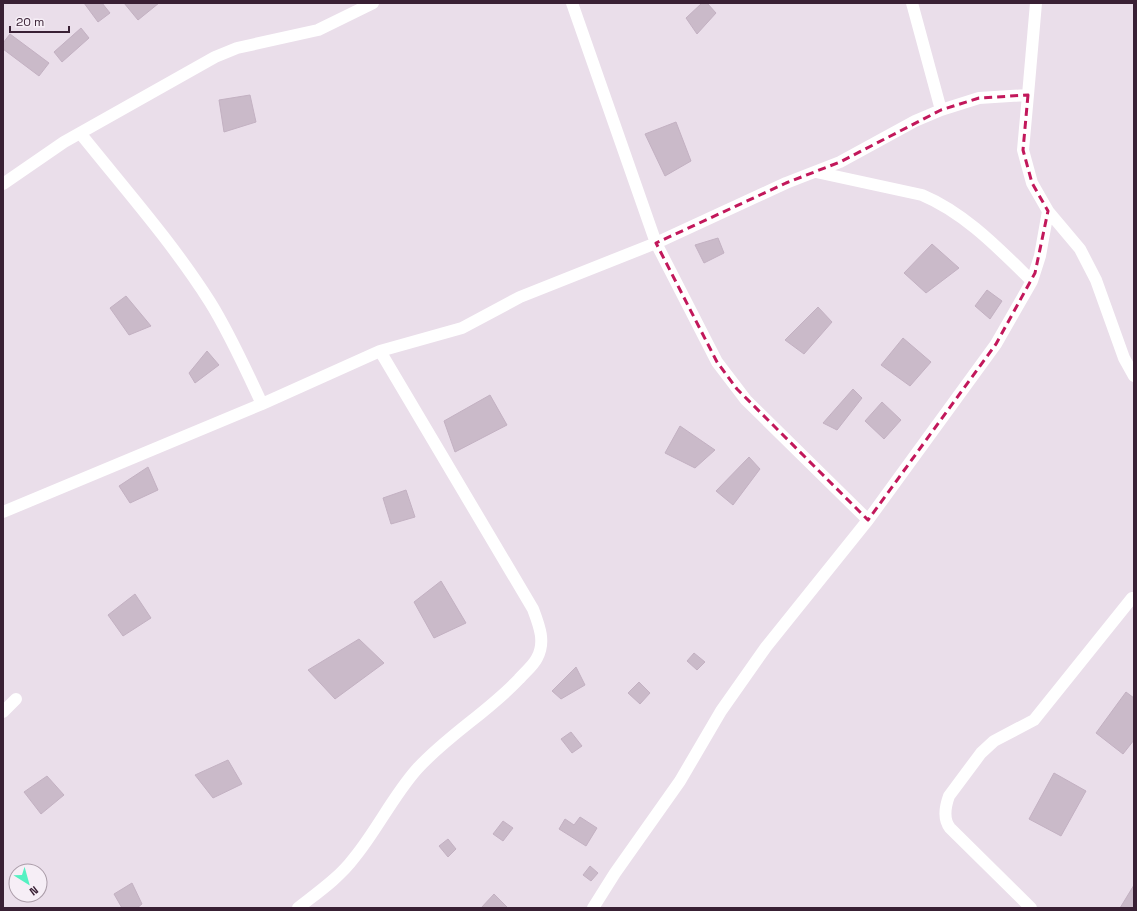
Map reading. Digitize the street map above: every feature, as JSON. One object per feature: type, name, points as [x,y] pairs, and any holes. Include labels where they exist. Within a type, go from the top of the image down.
[{"type":"street","points":[[3,184],[64,142],[216,57],[237,48],[318,30],[373,3]]},
{"type":"street","points":[[572,3],[656,243],[717,362],[737,389],[760,414],[868,520]]},
{"type":"street","points":[[912,3],[941,110]]},
{"type":"street","points":[[1036,3],[1023,150],[1032,183],[1048,211],[1080,249],[1093,273],[1124,358],[1134,376]]},
{"type":"street","points":[[3,512],[262,404],[380,351],[462,328],[520,297],[656,243],[786,183],[840,162],[915,121],[941,110],[979,98],[1028,95]]},
{"type":"street","points":[[80,133],[183,263],[210,302],[230,335],[262,404]]},
{"type":"street","points":[[816,172],[922,195],[936,201],[958,215],[995,245],[1032,281]]},
{"type":"street","points":[[593,908],[615,873],[680,781],[721,711],[766,647],[868,520],[996,344],[1032,281],[1040,256],[1048,211]]},
{"type":"street","points":[[298,908],[337,877],[350,864],[417,769],[446,741],[508,691],[538,658],[541,646],[541,630],[533,609],[380,351]]},
{"type":"street","points":[[1031,908],[950,828],[946,820],[946,804],[948,796],[981,753],[1003,735],[1034,720],[1132,598]]},
{"type":"street","points":[[3,712],[16,699]]},
{"type":"highlighted area","points":[[1028,95],[1023,150],[1032,183],[1048,211],[1035,273],[996,344],[868,520],[737,389],[717,362],[656,243],[786,183],[840,162],[941,110],[979,98]]},
{"type":"building","points":[[84,3],[102,3],[110,13],[98,22]]},
{"type":"building","points":[[124,3],[159,3],[138,20]]},
{"type":"building","points":[[702,3],[707,3],[716,13],[697,34],[686,18]]},
{"type":"building","points":[[81,28],[89,38],[62,62],[54,52]]},
{"type":"building","points":[[10,34],[49,63],[39,76],[3,49],[3,43]]},
{"type":"building","points":[[250,95],[256,122],[224,132],[219,100]]},
{"type":"building","points":[[676,122],[691,161],[665,176],[645,134]]},
{"type":"building","points":[[718,238],[724,253],[704,263],[695,245]]},
{"type":"building","points":[[932,244],[959,268],[926,293],[904,273]]},
{"type":"building","points":[[987,290],[1002,301],[990,319],[975,306]]},
{"type":"building","points":[[126,296],[151,326],[129,335],[110,308]]},
{"type":"building","points":[[818,307],[832,322],[804,354],[785,340]]},
{"type":"building","points":[[903,338],[931,362],[910,386],[881,365]]},
{"type":"building","points":[[207,351],[219,365],[195,383],[189,373]]},
{"type":"building","points":[[853,389],[862,398],[837,430],[823,423]]},
{"type":"building","points":[[490,395],[507,425],[455,452],[444,421]]},
{"type":"building","points":[[882,402],[901,420],[884,439],[865,421]]},
{"type":"building","points":[[680,426],[715,450],[695,468],[665,453]]},
{"type":"building","points":[[749,457],[760,469],[733,505],[716,491]]},
{"type":"building","points":[[148,467],[158,490],[130,503],[119,486]]},
{"type":"building","points":[[406,490],[415,517],[391,524],[383,498]]},
{"type":"building","points":[[441,581],[466,623],[434,638],[414,602]]},
{"type":"building","points":[[135,594],[151,618],[123,636],[108,615]]},
{"type":"building","points":[[359,639],[384,663],[335,699],[308,670]]},
{"type":"building","points":[[694,653],[705,662],[697,670],[687,661]]},
{"type":"building","points":[[576,667],[585,685],[561,699],[552,691]]},
{"type":"building","points":[[639,682],[650,693],[640,704],[628,693]]},
{"type":"building","points":[[1126,692],[1134,698],[1134,740],[1123,754],[1096,733]]},
{"type":"building","points":[[571,732],[582,746],[572,753],[561,739]]},
{"type":"building","points":[[228,760],[242,784],[213,798],[195,775]]},
{"type":"building","points":[[1054,773],[1086,791],[1061,836],[1029,819]]},
{"type":"building","points":[[47,776],[64,795],[41,814],[24,792]]},
{"type":"building","points":[[580,817],[597,828],[586,846],[559,829],[565,819],[574,825]]},
{"type":"building","points":[[503,821],[513,828],[503,841],[493,834]]},
{"type":"building","points":[[448,839],[456,849],[448,857],[439,846]]},
{"type":"building","points":[[590,866],[598,873],[591,881],[583,875]]},
{"type":"building","points":[[132,883],[142,904],[137,908],[122,908],[114,894]]},
{"type":"building","points":[[1134,885],[1134,908],[1120,908]]},
{"type":"building","points":[[494,894],[508,908],[481,908]]}]
